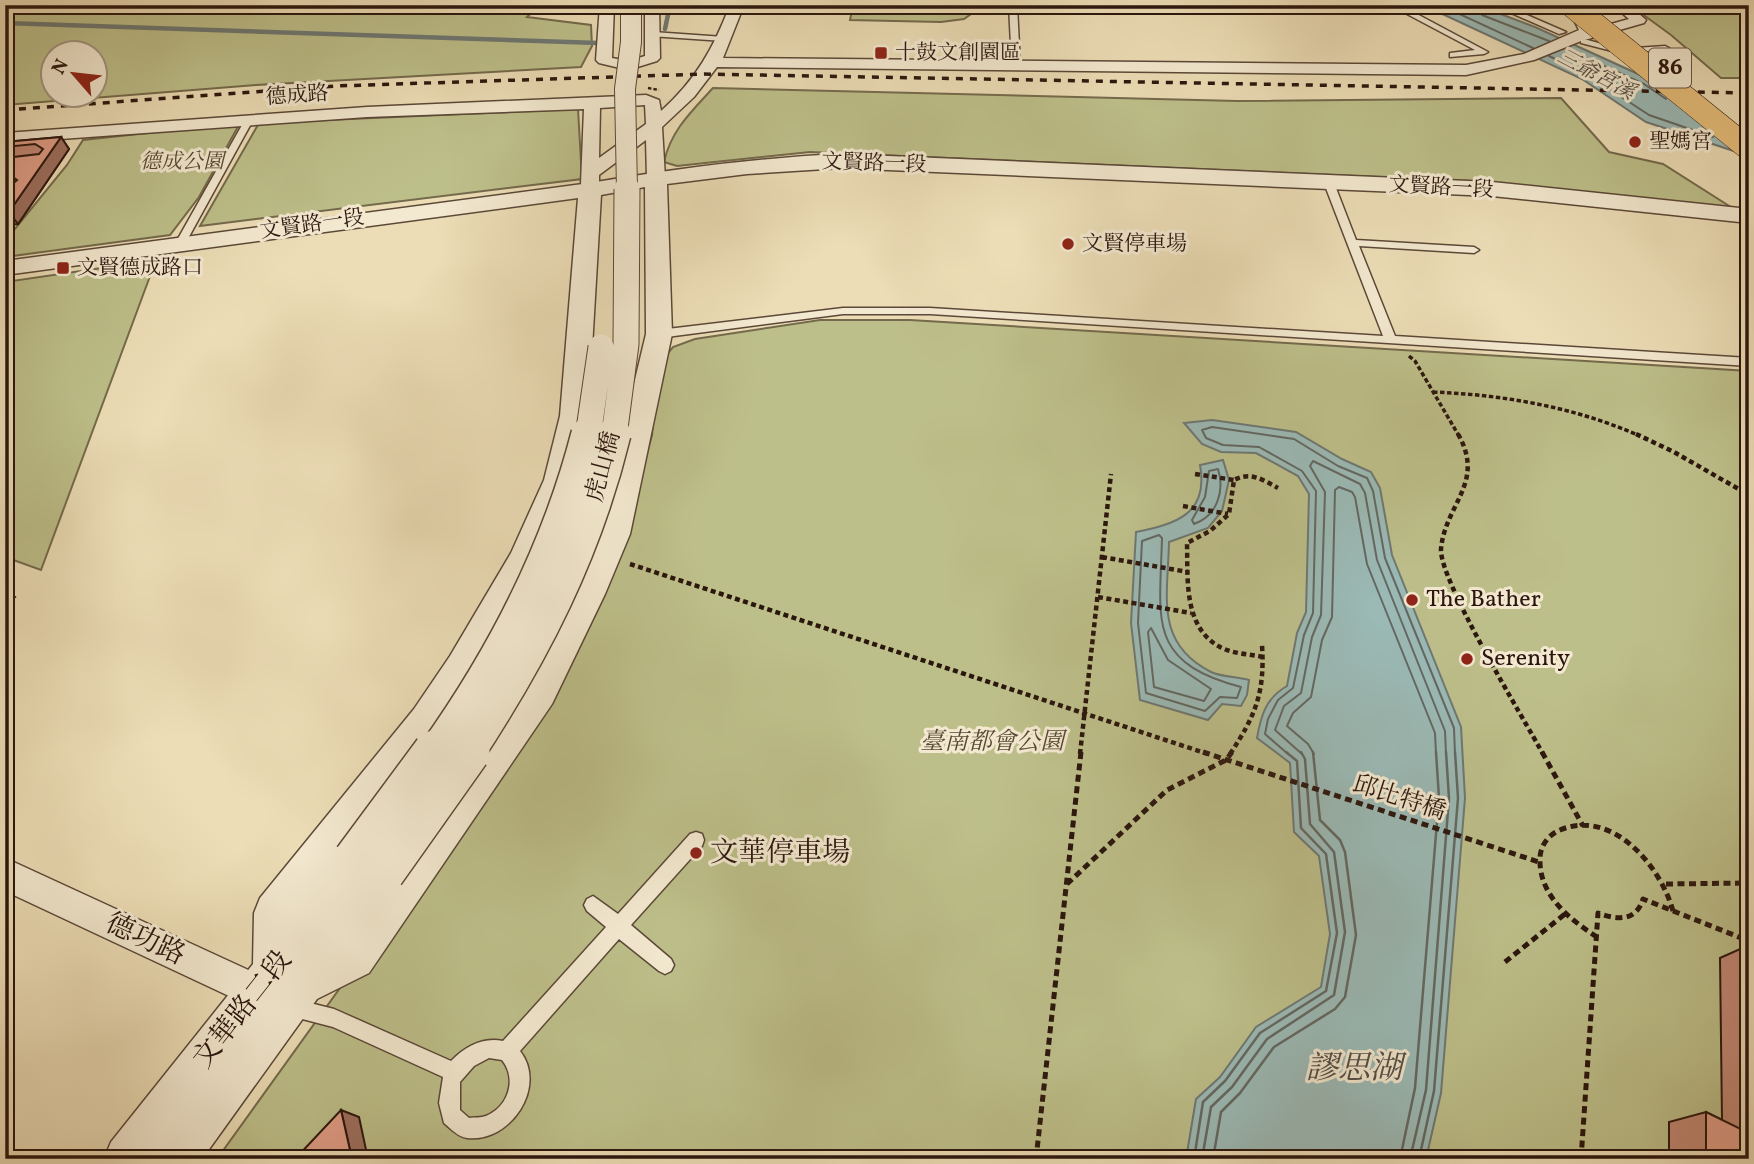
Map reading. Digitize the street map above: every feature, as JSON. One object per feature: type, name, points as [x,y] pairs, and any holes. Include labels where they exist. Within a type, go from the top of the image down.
[{"type":"highway","name":"86","points":[[1572,5],[1749,149]]},
{"type":"highway","name":"86","points":[[1591,5],[1749,131]]},
{"type":"street","points":[[607,5],[604,60],[616,66],[642,64],[652,58],[652,5]]},
{"type":"street","name":"虎山橋","points":[[369,866],[423,772],[473,696],[537,579],[570,499],[591,429],[600,369],[609,140],[608,87],[615,44],[616,5]]},
{"type":"street","name":"虎山橋","points":[[369,866],[450,782],[500,703],[541,631],[564,582],[596,500],[615,428],[623,368],[627,203],[625,86],[631,43],[631,5]]},
{"type":"street","points":[[590,181],[653,127],[701,80],[713,62],[737,5]]},
{"type":"street","points":[[713,62],[1466,70],[1505,65],[1531,58],[1587,31],[1580,18],[1564,5]]},
{"type":"street","points":[[1573,38],[1639,20],[1620,5]]},
{"type":"street","points":[[646,100],[653,103],[653,127],[659,334],[614,534],[539,693],[354,958],[279,989],[275,914],[427,720],[463,667],[526,556],[559,480],[574,416],[578,385],[592,104],[646,100]]},
{"type":"street","name":"德成路","points":[[5,138],[249,120],[592,104]]},
{"type":"street","name":"文賢路一段","points":[[5,268],[590,181],[656,178],[775,164],[841,161],[1492,189],[1749,216]]},
{"type":"street","name":"文華路二段","points":[[172,1159],[279,989],[369,866]]},
{"type":"street","name":"德功路","points":[[5,874],[279,989]]},
{"type":"street","name":"文華路二段","points":[[128,1159],[279,989]]},
{"type":"lane","points":[[1013,5],[1016,66]]},
{"type":"lane","points":[[1394,5],[1484,52],[1453,55]]},
{"type":"lane","points":[[1497,5],[1573,38],[1620,51],[1665,48]]},
{"type":"lane","points":[[653,34],[724,39]]},
{"type":"lane","points":[[180,244],[249,120]]},
{"type":"lane","points":[[1329,183],[1391,341]]},
{"type":"lane","points":[[1353,243],[1474,250]]},
{"type":"lane","points":[[659,334],[843,312],[930,312],[1749,362]]},
{"type":"lane","points":[[507,1051],[696,840]]},
{"type":"lane","points":[[593,905],[665,965]]},
{"type":"lane","points":[[279,989],[334,1018],[454,1072]]},
{"type":"lane","points":[[489,1048],[507,1051],[519,1066],[520,1088],[509,1111],[489,1126],[466,1128],[451,1116],[446,1095],[454,1072],[470,1055],[489,1048]]},
{"type":"path","points":[[649,79],[648,90],[659,90]]},
{"type":"path","points":[[1391,341],[1415,362],[1466,448],[1468,481],[1449,520],[1441,551],[1453,589],[1583,826]]},
{"type":"path","points":[[1432,392],[1473,392],[1571,409],[1662,444],[1749,495]]},
{"type":"path","points":[[1036,1159],[1111,474]]},
{"type":"path","points":[[1195,474],[1234,480],[1243,475],[1255,477],[1278,488]]},
{"type":"path","points":[[1234,480],[1229,514],[1210,531],[1187,543],[1191,613],[1203,634],[1222,649],[1263,657]]},
{"type":"path","points":[[1183,506],[1229,514]]},
{"type":"path","points":[[1102,558],[1188,572]]},
{"type":"path","name":"邱比特橋","points":[[630,564],[1539,862]]},
{"type":"path","points":[[1098,597],[1191,613]]},
{"type":"path","points":[[1066,885],[1167,790],[1226,760],[1251,723],[1264,673],[1262,645]]},
{"type":"path","points":[[1597,937],[1565,914],[1551,897],[1542,879],[1539,862],[1542,846],[1551,834],[1565,828],[1583,826],[1602,830],[1639,851],[1655,867],[1666,884],[1673,911]]},
{"type":"path","points":[[1666,884],[1749,883]]},
{"type":"path","points":[[1581,1159],[1598,913],[1625,919],[1635,916],[1641,909],[1643,899],[1749,941]]},
{"type":"path","points":[[1505,962],[1565,914]]},
{"type":"green space","points":[[5,5],[540,5],[527,17],[591,25],[592,46],[581,67],[256,85],[108,97],[108,38],[38,38],[38,102],[5,105],[5,20],[12,14],[5,13]]},
{"type":"green space","points":[[853,5],[1056,7],[981,7],[964,19],[941,22],[850,20]]},
{"type":"green space","points":[[1630,5],[1749,5],[1749,78],[1721,78],[1671,35]]},
{"type":"green space","points":[[713,88],[1237,101],[1561,98],[1609,152],[1663,164],[1734,209],[1471,181],[810,152],[677,166],[664,162],[677,131]]},
{"type":"green space","points":[[578,109],[582,179],[200,226],[259,123]]},
{"type":"green space","name":"德成公園","points":[[240,123],[199,197],[170,235],[5,257],[5,241],[67,165],[83,140]]},
{"type":"green space","points":[[156,260],[41,570],[5,557],[5,282]]},
{"type":"green space","name":"臺南都會公園","points":[[820,320],[910,320],[1749,371],[1749,1159],[217,1159],[537,714],[618,560],[652,435],[658,365],[673,347],[695,339]]},
{"type":"water","name":"三爺宮溪","points":[[1423,5],[1477,5],[1535,27],[1647,78],[1702,114],[1749,130],[1749,156],[1646,122],[1582,79]]},
{"type":"water","name":"謬思湖","points":[[1212,420],[1296,432],[1342,459],[1371,472],[1380,488],[1392,555],[1461,727],[1465,798],[1441,1093],[1426,1159],[1186,1159],[1196,1099],[1220,1077],[1256,1027],[1321,987],[1330,934],[1319,856],[1294,832],[1290,763],[1257,738],[1260,722],[1269,702],[1287,686],[1297,633],[1306,612],[1309,494],[1298,476],[1256,453],[1221,452],[1202,444],[1184,423]]},
{"type":"water","points":[[1223,460],[1229,480],[1222,511],[1208,528],[1169,542],[1168,616],[1180,647],[1211,672],[1249,680],[1247,695],[1241,706],[1222,704],[1208,720],[1140,700],[1131,623],[1136,532],[1164,525],[1186,514],[1199,495],[1200,465]]},
{"type":"building","points":[[61,137],[9,212],[5,212],[5,186],[10,186],[17,180],[5,175],[5,158],[39,154],[43,149],[35,144],[5,147],[5,142]]},
{"type":"building","points":[[341,1110],[352,1159],[295,1159]]},
{"type":"building","points":[[1706,1112],[1749,1133],[1749,1159],[1706,1159]]},
{"type":"waterway","points":[[665,29],[670,5]]},
{"type":"waterway","points":[[909,5],[930,12]]},
{"type":"waterway","points":[[1025,11],[1179,10],[1178,5]]},
{"type":"waterway","points":[[5,23],[598,43]]},
{"type":"railway","points":[[5,110],[335,86],[704,74],[1749,93]]},
{"type":"place","name":"十鼓文創園區","points":[[881,53]]},
{"type":"place","name":"聖媽宮","points":[[1635,142]]},
{"type":"place","name":"文賢停車場","points":[[1068,244]]},
{"type":"place","name":"文賢德成路口","points":[[63,268]]},
{"type":"place","name":"The Bather","points":[[1412,600]]},
{"type":"place","name":"Serenity","points":[[1467,659]]},
{"type":"place","name":"文華停車場","points":[[696,853]]}]
